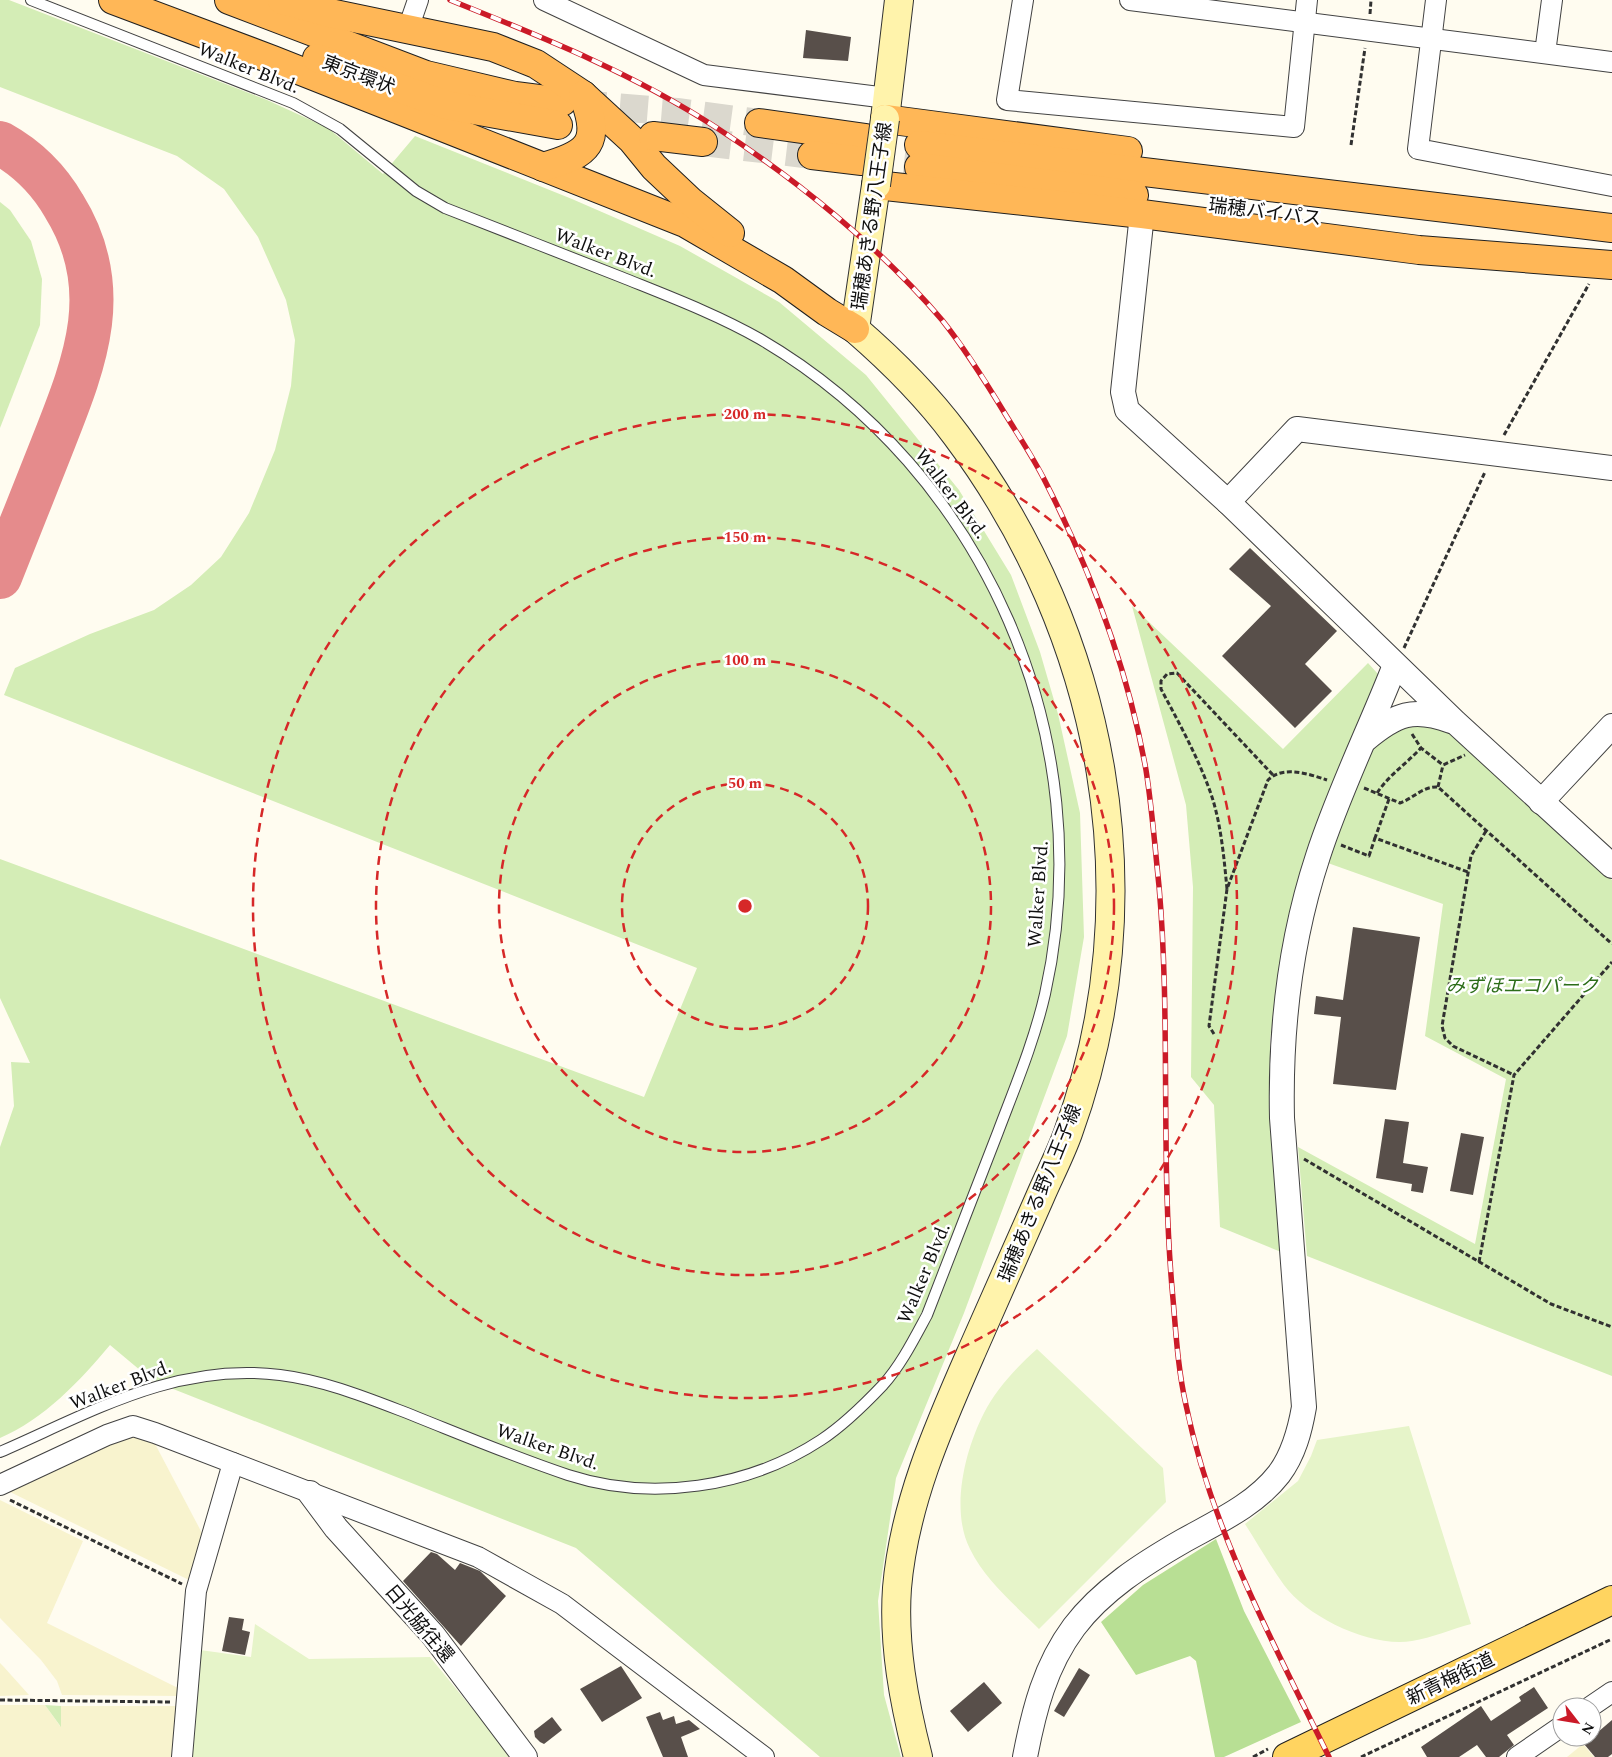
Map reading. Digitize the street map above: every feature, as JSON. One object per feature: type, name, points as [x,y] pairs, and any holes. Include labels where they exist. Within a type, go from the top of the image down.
[{"type":"highway","points":[[113,0],[272,60],[685,223],[783,280],[827,312],[855,329]]},
{"type":"highway","name":"東京環状","points":[[167,0],[396,89],[446,105],[568,107]]},
{"type":"highway","name":"東京環状","points":[[229,0],[426,74],[568,107]]},
{"type":"highway","points":[[282,0],[330,14],[408,28],[493,47],[536,64],[568,107],[632,140],[654,167],[724,230],[826,299],[855,329]]},
{"type":"highway","points":[[543,167],[568,160],[580,153],[590,140],[592,119],[568,107]]},
{"type":"highway","points":[[886,108],[1486,199],[1522,217]]},
{"type":"highway","points":[[759,123],[864,149],[812,155]]},
{"type":"highway","points":[[653,136],[703,142]]},
{"type":"highway","name":"瑞穂バイパス","points":[[1612,228],[1522,217],[919,156],[1612,255]]},
{"type":"highway","points":[[876,186],[1142,214],[1419,250],[1612,265]]},
{"type":"main road","name":"瑞穂あきる野八王子線","points":[[899,0],[876,186],[855,329],[892,362],[957,436],[1009,516],[1053,601],[1092,722],[1102,772],[1110,862],[1111,918],[1107,975],[1093,1046],[1070,1124],[947,1406],[913,1502],[901,1561],[897,1619],[903,1694],[918,1757]]},
{"type":"main road","name":"新青梅街道","points":[[1287,1757],[1612,1600]]},
{"type":"main road","name":"新青梅街道","points":[[1320,1757],[1612,1618]]},
{"type":"street","points":[[408,28],[418,0]]},
{"type":"street","points":[[544,0],[704,75],[886,108]]},
{"type":"street","points":[[1023,0],[1007,100],[1294,128],[1308,0]]},
{"type":"street","points":[[1130,0],[1196,4],[1368,30],[1612,62]]},
{"type":"street","points":[[1436,0],[1418,149],[1612,186]]},
{"type":"street","points":[[1545,53],[1552,0]]},
{"type":"street","points":[[1142,214],[1123,392],[1127,410],[1228,502],[1455,722],[1612,866]]},
{"type":"street","points":[[1228,502],[1297,430],[1612,468]]},
{"type":"street","points":[[1025,1757],[1041,1689],[1060,1648],[1075,1626],[1125,1577],[1219,1522],[1261,1493],[1286,1463],[1301,1427],[1304,1407],[1282,1118],[1281,1068],[1285,1002],[1297,931],[1318,855],[1395,665]]},
{"type":"street","points":[[1365,740],[1390,720],[1405,714],[1434,714],[1455,722]]},
{"type":"street","points":[[1541,802],[1612,726]]},
{"type":"street","points":[[4,1492],[107,1435],[133,1426],[478,1557],[562,1604],[764,1757]]},
{"type":"street","points":[[182,1757],[196,1591],[233,1463]]},
{"type":"street","name":"日光脇往還","points":[[310,1493],[336,1528],[432,1635],[524,1757]]},
{"type":"street","points":[[1516,1757],[1552,1733]]},
{"type":"lane","name":"Walker Blvd.","points":[[0,1452],[149,1388],[195,1376],[235,1372],[280,1375],[326,1384],[368,1398],[569,1475],[604,1484],[673,1488],[712,1483],[752,1474],[785,1460],[821,1440],[856,1413],[885,1383],[907,1351],[927,1315],[1023,1068],[1044,995],[1056,931],[1060,876],[1058,812],[1050,755],[1036,694],[1012,626],[983,566],[955,522],[925,481],[858,410],[818,378],[760,339],[694,306],[445,208],[416,191],[340,129],[293,103],[32,0]]},
{"type":"path","points":[[1350,146],[1371,0]]},
{"type":"path","points":[[1227,889],[1223,853],[1212,796],[1192,746],[1161,689],[1161,681],[1167,674],[1177,673],[1273,775]]},
{"type":"path","points":[[1410,730],[1421,748],[1443,765]]},
{"type":"path","points":[[1377,793],[1388,777],[1406,764],[1421,748]]},
{"type":"path","points":[[1443,765],[1461,758],[1471,750]]},
{"type":"path","points":[[1438,787],[1443,765]]},
{"type":"path","points":[[1214,1034],[1209,1026],[1227,889],[1268,780],[1273,775],[1301,772],[1330,781]]},
{"type":"path","points":[[1362,787],[1400,803],[1411,799],[1428,786],[1438,787],[1612,944]]},
{"type":"path","points":[[1331,841],[1368,856],[1389,799]]},
{"type":"path","points":[[1486,832],[1471,856],[1442,1026],[1445,1038],[1452,1046],[1514,1075]]},
{"type":"path","points":[[1376,838],[1468,872]]},
{"type":"path","points":[[1479,1262],[1514,1075],[1612,962]]},
{"type":"path","points":[[1299,1156],[1551,1304],[1612,1327]]},
{"type":"path","points":[[4,1492],[196,1591]]},
{"type":"path","points":[[1361,1757],[1612,1639]]},
{"type":"path","points":[[0,1700],[186,1702]]},
{"type":"shaded area","points":[[135,1434],[153,1440],[203,1535],[189,1580],[4,1489],[124,1436]]},
{"type":"shaded area","points":[[0,1500],[83,1541],[47,1623],[180,1689],[180,1696],[62,1695],[57,1681],[41,1660],[0,1618]]},
{"type":"shaded area","points":[[0,1663],[3,1666],[29,1695],[0,1696]]},
{"type":"shaded area","points":[[0,1705],[45,1705],[60,1726],[61,1706],[178,1706],[175,1757],[0,1757]]},
{"type":"shaded area","points":[[1579,1747],[1586,1747],[1594,1757],[1567,1757]]},
{"type":"green space","points":[[0,0],[9,0],[267,100],[328,128],[383,174],[415,136],[572,199],[680,246],[779,302],[866,375],[959,490],[1011,575],[1040,652],[1058,714],[1080,813],[1084,937],[1067,1036],[964,1313],[896,1478],[878,1601],[884,1695],[901,1757],[820,1757],[576,1548],[153,1381],[110,1345],[87,1372],[46,1410],[31,1421],[0,1438],[0,1147],[14,1106],[11,1062],[30,1063],[0,998],[0,859],[644,1097],[697,968],[4,695],[15,668],[90,634],[154,610],[191,585],[221,557],[249,513],[275,450],[291,386],[295,340],[286,300],[258,237],[224,189],[177,156],[0,87]]},
{"type":"green space","points":[[0,202],[10,210],[31,241],[42,279],[40,325],[0,428]]},
{"type":"green space","name":"みずほエコパーク","points":[[1132,606],[1283,749],[1368,663],[1378,674],[1336,777],[1370,752],[1388,730],[1407,722],[1448,730],[1612,880],[1612,1376],[1307,1256],[1298,1147],[1475,1244],[1506,1079],[1425,1036],[1443,904],[1325,862],[1315,836],[1286,927],[1270,1039],[1273,1151],[1281,1252],[1220,1227],[1214,1105],[1191,1077],[1193,887],[1186,805]]},
{"type":"green space","points":[[1037,1349],[1163,1468],[1166,1502],[1039,1629],[1001,1592],[976,1560],[964,1533],[961,1516],[962,1480],[977,1428],[995,1395],[1022,1363]]},
{"type":"green space","points":[[1409,1426],[1471,1624],[1419,1640],[1396,1642],[1360,1635],[1342,1628],[1309,1609],[1284,1585],[1245,1524],[1298,1481],[1317,1440]]},
{"type":"green space","points":[[1216,1539],[1244,1611],[1301,1722],[1224,1757],[1215,1757],[1196,1661],[1190,1656],[1136,1675],[1101,1622],[1143,1585]]},
{"type":"green space","points":[[255,1624],[309,1659],[430,1657],[498,1740],[509,1757],[192,1757],[200,1650],[251,1657]]},
{"type":"green space","points":[[45,1705],[61,1706],[61,1727]]},
{"type":"building","points":[[806,30],[851,37],[848,61],[803,58]]},
{"type":"building","points":[[1250,548],[1337,631],[1305,664],[1332,691],[1295,728],[1222,656],[1271,606],[1229,569]]},
{"type":"building","points":[[1353,927],[1420,937],[1396,1090],[1333,1084],[1341,1017],[1314,1014],[1316,996],[1343,1000]]},
{"type":"building","points":[[1385,1119],[1409,1122],[1403,1163],[1428,1167],[1423,1193],[1411,1191],[1412,1184],[1376,1178]]},
{"type":"building","points":[[1461,1133],[1484,1137],[1473,1195],[1450,1191]]},
{"type":"building","points":[[431,1552],[437,1554],[455,1570],[460,1563],[480,1571],[506,1596],[461,1646],[403,1581]]},
{"type":"building","points":[[229,1617],[244,1619],[242,1630],[250,1632],[245,1655],[222,1651]]},
{"type":"building","points":[[621,1666],[642,1698],[602,1722],[580,1689]]},
{"type":"building","points":[[1079,1668],[1090,1675],[1064,1717],[1054,1711]]},
{"type":"building","points":[[984,1682],[1002,1703],[968,1732],[950,1711]]},
{"type":"building","points":[[1534,1687],[1548,1708],[1507,1735],[1514,1745],[1499,1757],[1486,1757],[1477,1745],[1459,1757],[1427,1757],[1421,1747],[1481,1706],[1491,1721],[1521,1701],[1519,1697]]},
{"type":"building","points":[[660,1712],[663,1720],[674,1716],[676,1724],[689,1720],[700,1729],[681,1737],[688,1757],[663,1757],[646,1717]]},
{"type":"building","points":[[552,1717],[562,1730],[544,1744],[535,1737],[534,1731]]},
{"type":"building","points":[[1612,1720],[1612,1754],[1608,1757],[1595,1757],[1587,1747],[1602,1747],[1602,1729]]},
{"type":"taxiway","points":[[0,143],[36,170],[64,206],[80,237],[89,268],[92,299],[89,329],[74,389],[0,577]]},
{"type":"tunnel","points":[[578,104],[677,112],[759,123]]},
{"type":"tunnel","points":[[866,138],[919,145]]},
{"type":"tunnel","points":[[703,142],[812,155]]},
{"type":"tunnel","points":[[862,161],[919,167]]},
{"type":"railway","points":[[450,0],[553,42],[653,90],[717,128],[807,192],[865,241],[918,293],[942,320],[984,380],[1045,481],[1078,550],[1106,622],[1129,695],[1146,770],[1152,813],[1163,937],[1169,1248],[1178,1352],[1186,1405],[1197,1452],[1211,1497],[1228,1541],[1266,1628],[1329,1757]]}]
